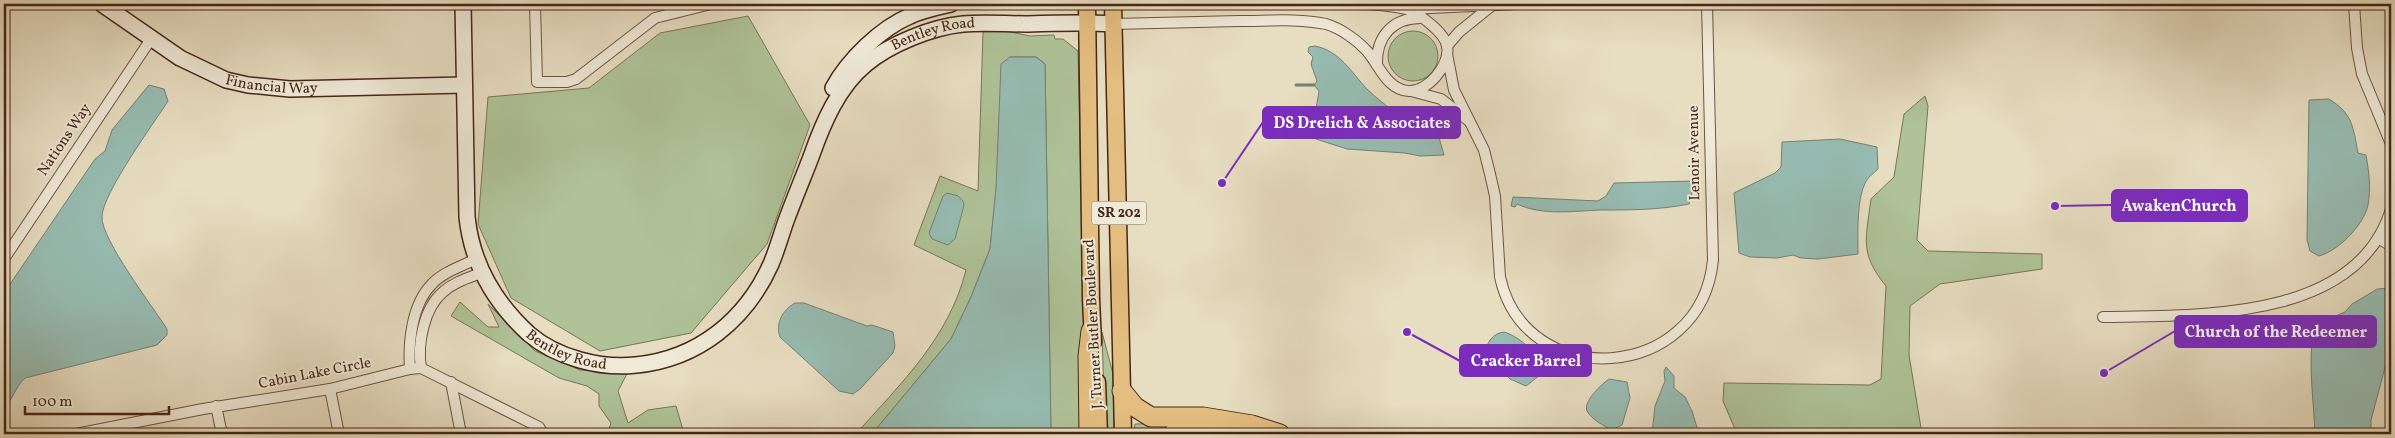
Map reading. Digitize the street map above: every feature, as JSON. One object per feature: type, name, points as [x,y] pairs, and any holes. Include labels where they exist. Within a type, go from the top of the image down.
[{"type":"highway","points":[[1089,434],[1088,356],[1092,331]]},
{"type":"highway","points":[[1122,391],[1135,407],[1150,417],[1203,417],[1252,425],[1280,434]]},
{"type":"highway","points":[[1173,434],[1226,422]]},
{"type":"main road","name":"J. Turner Butler Boulevard","points":[[1087,4],[1092,331],[1096,356],[1100,434]]},
{"type":"main road","name":"J. Turner Butler Boulevard","points":[[1113,4],[1123,434]]},
{"type":"street","name":"Financial Way","points":[[102,4],[151,39],[201,70],[226,80],[267,88],[464,85]]},
{"type":"street","name":"Bentley Road","points":[[462,4],[467,216],[469,238],[479,266],[501,306],[532,336],[549,348],[577,359],[597,364],[628,366],[673,358],[706,342],[721,332],[744,310],[772,263],[820,131],[848,83],[867,63],[918,36],[962,24],[1113,24]]},
{"type":"street","points":[[535,4],[538,82],[566,82],[585,74],[654,18],[710,4]]},
{"type":"street","name":"Bentley Road","points":[[820,131],[821,114],[830,93],[850,62],[864,48],[909,16],[951,4]]},
{"type":"street","points":[[1353,4],[1408,7],[1518,4]]},
{"type":"street","name":"Lenoir Avenue","points":[[1447,50],[1454,90],[1484,150],[1495,196],[1497,257],[1503,290],[1515,315],[1540,339],[1556,348],[1581,356],[1600,358],[1635,355],[1659,346],[1688,323],[1703,300],[1711,276],[1713,260],[1707,4]]},
{"type":"street","points":[[2354,4],[2357,48],[2362,74],[2391,144]]},
{"type":"street","points":[[1412,91],[1432,81],[1438,74],[1447,50],[1459,32],[1491,6]]},
{"type":"street","points":[[1408,7],[1438,30],[1444,38],[1447,50]]},
{"type":"street","points":[[1377,66],[1377,54],[1380,44],[1392,27],[1405,19],[1421,18]]},
{"type":"street","points":[[1113,24],[1285,21],[1327,24],[1351,36],[1367,50],[1386,80],[1402,90],[1441,99],[1469,122]]},
{"type":"street","name":"Nations Way","points":[[4,259],[151,39]]},
{"type":"street","points":[[2104,317],[2209,315],[2237,312],[2283,302],[2328,283],[2342,274],[2371,249],[2391,209]]},
{"type":"street","points":[[2378,238],[2391,246]]},
{"type":"street","points":[[479,266],[437,298],[422,336],[419,354],[421,368],[539,427],[543,434]]},
{"type":"street","points":[[410,369],[410,334],[426,292],[438,279],[479,266]]},
{"type":"street","name":"Cabin Lake Circle","points":[[76,434],[216,406],[330,389],[421,368]]},
{"type":"street","points":[[451,382],[461,434]]},
{"type":"street","points":[[330,389],[339,434]]},
{"type":"street","points":[[216,406],[222,434]]},
{"type":"green space","points":[[748,16],[810,125],[767,244],[691,333],[600,351],[511,298],[478,224],[488,97],[589,88],[660,33]]},
{"type":"green space","points":[[1006,31],[1030,36],[1054,35],[1055,39],[1063,39],[1078,51],[1086,434],[1051,434],[1045,64],[1036,57],[1010,57],[990,249],[971,297],[951,339],[872,434],[856,434],[922,358],[948,317],[958,294],[966,270],[914,245],[940,176],[978,191],[983,32]]},
{"type":"green space","points":[[1413,31],[1422,33],[1433,42],[1438,56],[1436,65],[1427,76],[1413,81],[1404,79],[1393,70],[1388,56],[1390,47],[1399,36]]},
{"type":"green space","points":[[1925,96],[1928,106],[1917,240],[1928,251],[2042,254],[2042,269],[1940,284],[1910,306],[1909,355],[1922,434],[1737,434],[1723,401],[1724,383],[1870,385],[1881,379],[1886,286],[1872,264],[1866,245],[1871,199],[1894,177],[1904,114]]},
{"type":"green space","points":[[460,302],[488,327],[499,327],[488,304],[535,351],[580,370],[628,372],[618,391],[628,423],[648,410],[676,406],[683,430],[682,434],[607,434],[611,423],[599,406],[599,394],[587,386],[559,378],[451,316]]},
{"type":"green space","points":[[1102,332],[1113,374],[1114,434],[1105,434]]},
{"type":"green space","points":[[1179,423],[1157,434],[1134,434],[1135,424]]},
{"type":"water","points":[[1315,46],[1338,57],[1367,89],[1401,117],[1436,127],[1444,155],[1420,156],[1405,153],[1347,149],[1316,139],[1313,128],[1319,91],[1314,85],[1317,81],[1311,64],[1313,57],[1308,52],[1309,47]]},
{"type":"water","points":[[1010,57],[1036,57],[1045,64],[1051,434],[872,434],[951,339],[971,297],[990,249],[996,188],[1001,64]]},
{"type":"water","points":[[149,85],[164,89],[168,101],[119,176],[104,206],[102,217],[104,227],[118,256],[167,329],[167,335],[157,345],[25,378],[4,409],[4,293],[95,159],[105,151],[112,130]]},
{"type":"water","points":[[2329,99],[2343,110],[2351,122],[2358,153],[2366,155],[2369,192],[2366,213],[2356,229],[2334,249],[2319,256],[2310,251],[2307,240],[2309,100]]},
{"type":"water","points":[[1840,139],[1877,147],[1878,169],[1863,187],[1859,205],[1858,254],[1818,259],[1801,258],[1793,255],[1777,258],[1750,257],[1739,253],[1734,193],[1775,173],[1781,167],[1782,142]]},
{"type":"water","points":[[1695,181],[1689,204],[1678,206],[1558,212],[1537,210],[1517,204],[1515,207],[1511,206],[1513,197],[1598,201],[1606,196],[1614,183]]},
{"type":"water","points":[[947,193],[958,196],[964,205],[955,239],[948,245],[932,239],[929,233],[943,196]]},
{"type":"water","points":[[2391,288],[2391,345],[2371,420],[2371,434],[2315,434],[2311,371],[2313,334],[2325,328],[2331,318],[2345,312],[2352,304],[2377,289]]},
{"type":"water","points":[[795,303],[804,303],[867,326],[872,325],[893,332],[895,346],[893,353],[860,389],[853,394],[839,391],[780,337],[779,322],[781,317]]},
{"type":"water","points":[[1504,332],[1525,344],[1538,358],[1540,375],[1526,386],[1510,379],[1485,354],[1491,339],[1497,334]]},
{"type":"water","points":[[1666,367],[1674,376],[1674,388],[1685,397],[1692,411],[1699,434],[1652,434],[1655,406],[1665,381],[1664,371]]},
{"type":"water","points":[[1609,379],[1627,382],[1630,398],[1622,425],[1612,430],[1591,417],[1587,411],[1590,398]]},
{"type":"waterway","points":[[1296,85],[1314,85]]},
{"type":"place","name":"DS Drelich & Associates","points":[[1222,183]]},
{"type":"place","name":"AwakenChurch","points":[[2055,206]]},
{"type":"place","name":"Cracker Barrel","points":[[1407,332]]},
{"type":"place","name":"Church of the Redeemer","points":[[2104,373]]}]
